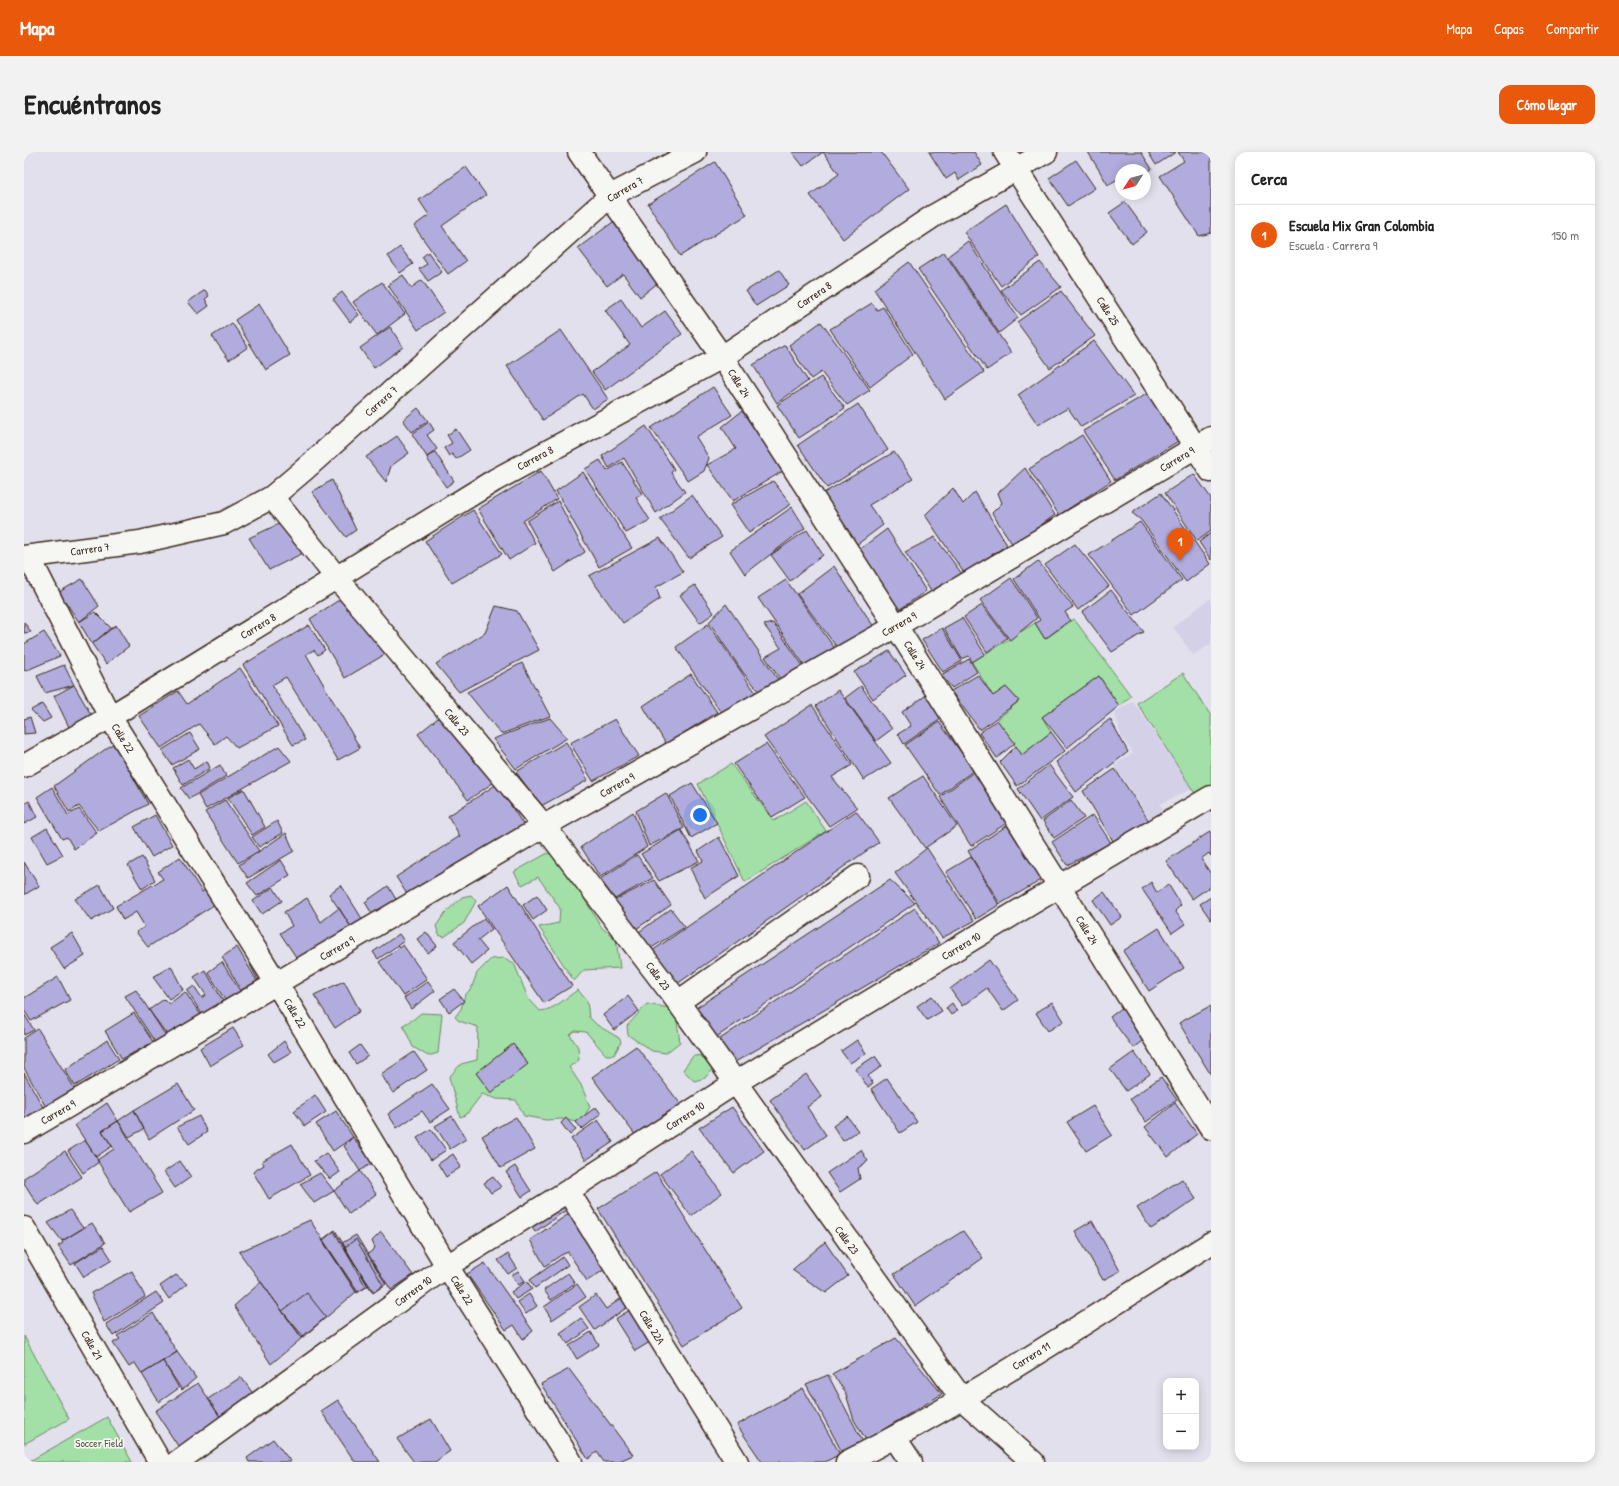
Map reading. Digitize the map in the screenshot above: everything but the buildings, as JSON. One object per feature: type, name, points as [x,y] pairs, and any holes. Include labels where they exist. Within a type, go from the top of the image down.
[{"type":"street","name":"Calle 24","points":[[579,152],[722,357],[896,626],[1211,1128]]},
{"type":"street","name":"Carrera 7","points":[[26,557],[140,542],[224,523],[272,497],[306,469],[610,196],[695,152]]},
{"type":"street","name":"Carrera 8","points":[[24,766],[110,717],[495,480],[722,357],[935,215],[1011,161],[1046,152]]},
{"type":"street","name":"Calle 25","points":[[1011,161],[1203,443],[1211,471]]},
{"type":"street","name":"Carrera 9","points":[[24,1132],[544,826],[896,626],[1203,443]]},
{"type":"street","name":"Calle 23","points":[[272,497],[337,578],[544,826],[678,1002],[962,1399],[1033,1462]]},
{"type":"street","name":"Calle 22","points":[[26,557],[110,717],[277,984],[447,1266],[571,1462]]},
{"type":"street","name":"Carrera 10","points":[[177,1462],[447,1266],[568,1191],[735,1083],[1060,886],[1211,797]]},
{"type":"street","points":[[678,1002],[858,876]]},
{"type":"street","name":"Calle 22A","points":[[568,1191],[737,1462]]},
{"type":"street","name":"Calle 21","points":[[24,1228],[160,1462]]},
{"type":"street","name":"Carrera 11","points":[[847,1462],[895,1438],[962,1399],[1211,1243]]},
{"type":"street","points":[[895,1438],[911,1462]]},
{"type":"shaded area","points":[[1211,598],[1211,644],[1193,655],[1173,627]]},
{"type":"shaded area","points":[[1133,701],[1192,789],[1160,804],[1165,812],[1150,820],[1114,765],[1133,753],[1121,736],[1115,712]]},
{"type":"green space","points":[[1074,619],[1131,696],[1119,706],[1099,676],[1042,717],[1051,732],[1022,755],[997,720],[1019,701],[1006,687],[993,696],[972,662],[1035,623],[1045,639]]},
{"type":"green space","points":[[1183,673],[1211,716],[1211,786],[1196,795],[1137,703]]},
{"type":"green space","points":[[731,764],[774,821],[806,801],[826,831],[745,882],[698,784]]},
{"type":"green space","points":[[556,852],[602,928],[616,939],[620,968],[584,970],[574,981],[539,927],[559,923],[560,908],[538,877],[522,885],[514,872],[546,854]]},
{"type":"green space","points":[[471,895],[476,901],[464,923],[444,937],[439,935],[436,926],[445,913],[462,897]]},
{"type":"green space","points":[[504,958],[514,963],[528,998],[540,1011],[555,1006],[578,990],[587,1001],[589,1017],[597,1025],[619,1038],[621,1042],[614,1055],[606,1055],[586,1032],[575,1031],[570,1035],[578,1047],[579,1060],[569,1067],[581,1085],[590,1107],[580,1123],[562,1119],[546,1120],[524,1116],[516,1100],[497,1099],[482,1094],[466,1115],[460,1117],[449,1077],[461,1064],[477,1060],[478,1027],[459,1021],[455,1017],[461,1009],[465,995],[471,989],[477,973],[491,959]]},
{"type":"green space","points":[[647,1004],[675,1009],[680,1042],[666,1053],[652,1051],[628,1035],[627,1026]]},
{"type":"green space","points":[[421,1013],[442,1014],[438,1053],[428,1056],[413,1047],[403,1025]]},
{"type":"green space","points":[[707,1055],[713,1068],[705,1078],[694,1081],[683,1070],[693,1056]]},
{"type":"green space","name":"Soccer Field","points":[[24,1336],[69,1419],[24,1444]]},
{"type":"green space","name":"Soccer Field","points":[[107,1417],[132,1462],[28,1462]]},
{"type":"place","name":"Escuela Mix Gran Colombia","points":[[1180,561]]}]
